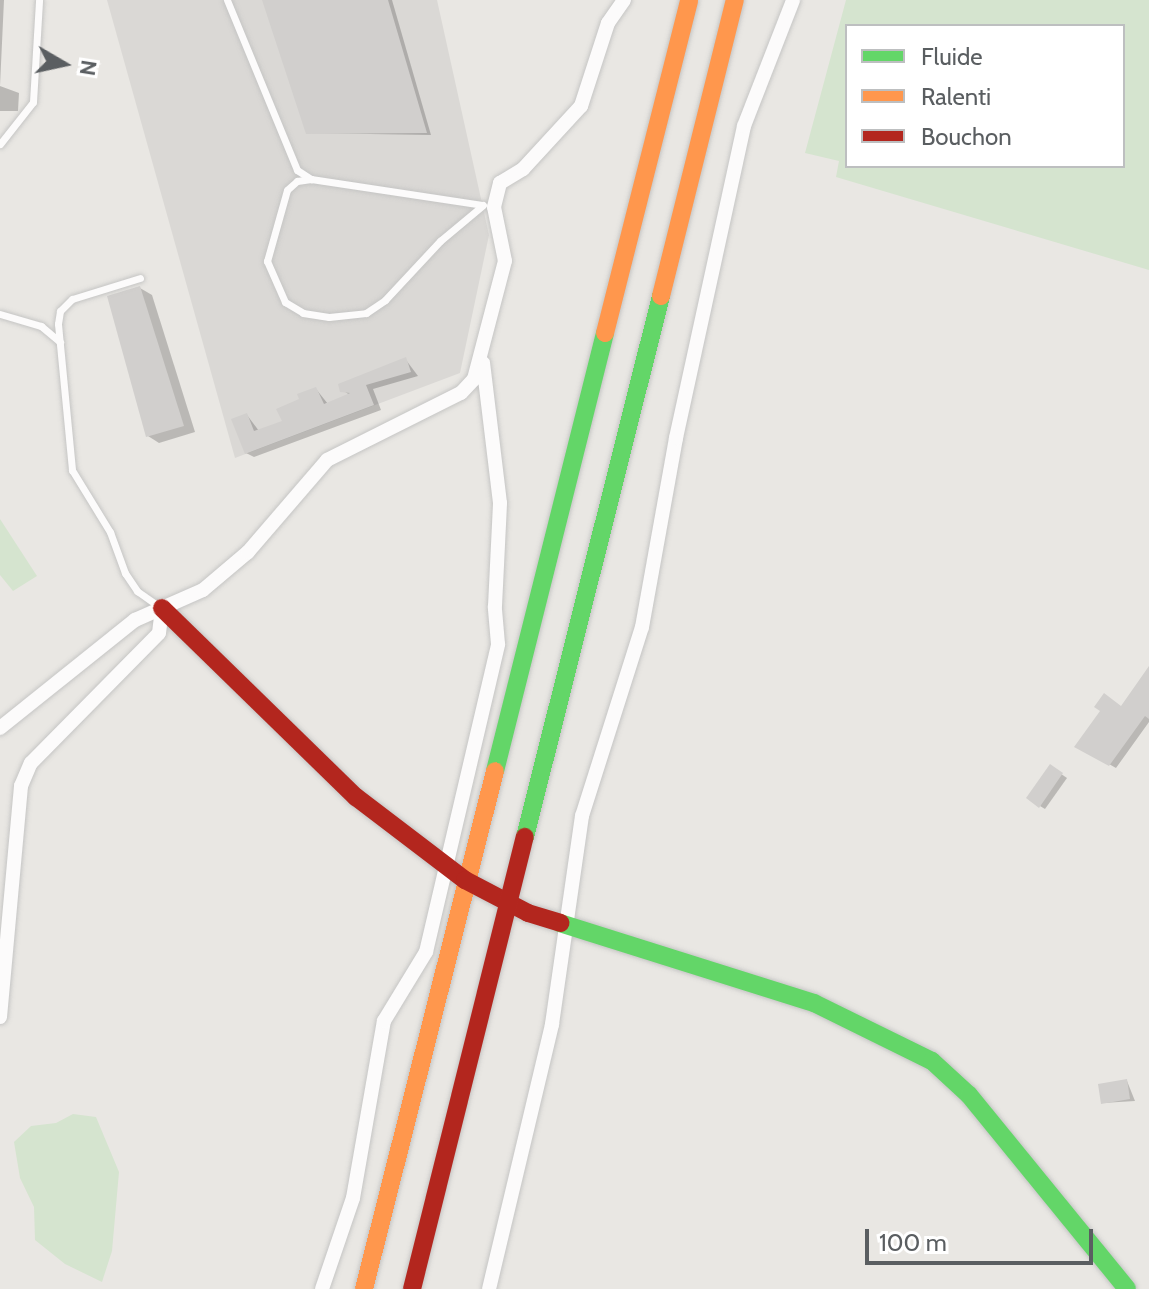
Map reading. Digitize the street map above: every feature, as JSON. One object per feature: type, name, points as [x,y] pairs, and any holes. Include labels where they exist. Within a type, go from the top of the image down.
[{"type":"main road","points":[[364,1289],[689,0]]},
{"type":"main road","points":[[412,1289],[735,0]]},
{"type":"main road","points":[[162,608],[356,797],[465,880],[510,904],[562,923],[814,1003],[932,1061],[969,1095],[1127,1289]]},
{"type":"street","points":[[0,728],[135,620],[203,590],[248,552],[327,460],[461,393],[474,379],[505,261],[488,206],[500,183],[523,169],[581,106],[608,23],[624,0]]},
{"type":"street","points":[[489,1289],[552,1024],[562,923],[582,816],[642,627],[676,438],[744,126],[793,0]]},
{"type":"street","points":[[322,1289],[353,1198],[384,1021],[426,952],[498,644],[495,606],[500,503],[481,353]]},
{"type":"street","points":[[0,1017],[21,786],[31,763],[159,633],[162,608]]},
{"type":"lane","points":[[0,144],[33,102],[39,0]]},
{"type":"lane","points":[[227,0],[287,156],[311,179]]},
{"type":"lane","points":[[311,179],[488,206],[366,313],[303,313],[285,302],[267,261],[287,190],[297,181],[311,179]]},
{"type":"lane","points":[[140,278],[72,299],[60,311],[60,342],[72,470],[110,532],[125,573],[137,591],[162,608]]},
{"type":"lane","points":[[0,314],[41,326],[60,342]]},
{"type":"shaded area","points":[[107,0],[437,0],[489,235],[460,373],[235,458]]},
{"type":"green space","points":[[846,0],[1149,0],[1149,270],[836,177],[839,161],[805,153]]},
{"type":"green space","points":[[0,519],[37,576],[13,591],[0,575]]},
{"type":"green space","points":[[73,1114],[96,1117],[119,1172],[112,1251],[102,1282],[65,1264],[35,1240],[34,1207],[20,1178],[14,1142],[31,1126],[56,1123]]},
{"type":"building","points":[[262,0],[388,0],[427,133],[306,134]]},
{"type":"building","points":[[140,286],[184,426],[146,437],[107,296]]},
{"type":"building","points":[[406,357],[411,372],[366,385],[374,405],[245,454],[231,419],[247,413],[254,431],[282,421],[276,409],[299,399],[297,394],[316,387],[324,404],[350,393],[340,392],[338,384]]},
{"type":"building","points":[[1149,666],[1149,719],[1145,716],[1109,766],[1074,747],[1100,711],[1094,707],[1104,693],[1121,706]]},
{"type":"building","points":[[1050,764],[1063,773],[1039,808],[1026,798]]},
{"type":"building","points":[[1127,1079],[1130,1099],[1101,1104],[1098,1084]]},
{"type":"traffic: fast","points":[[525,837],[661,296]]},
{"type":"traffic: fast","points":[[495,771],[605,333]]},
{"type":"traffic: fast","points":[[560,923],[814,1003],[932,1061],[969,1095],[1127,1289]]},
{"type":"traffic: slow","points":[[605,333],[689,0]]},
{"type":"traffic: slow","points":[[661,296],[735,0]]},
{"type":"traffic: slow","points":[[364,1289],[495,771]]},
{"type":"traffic: jam","points":[[162,608],[356,797],[465,880],[528,913],[560,923]]},
{"type":"traffic: jam","points":[[412,1289],[525,837]]}]
